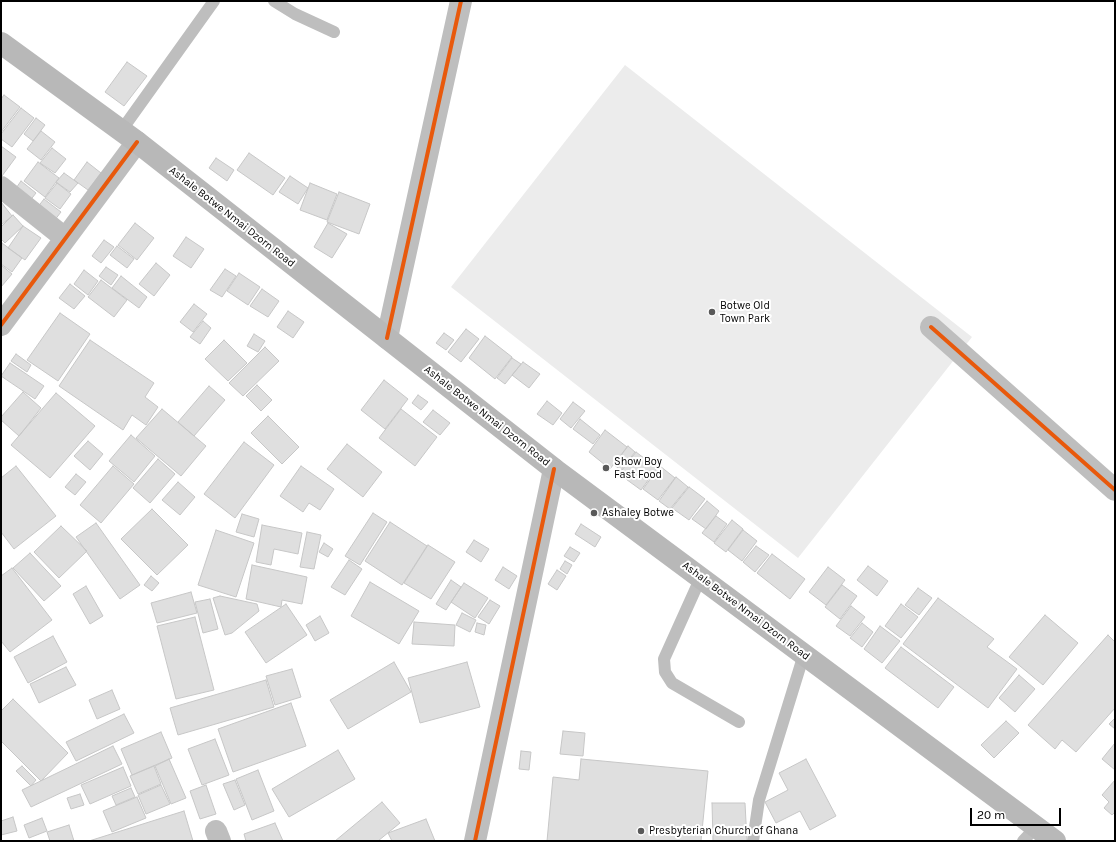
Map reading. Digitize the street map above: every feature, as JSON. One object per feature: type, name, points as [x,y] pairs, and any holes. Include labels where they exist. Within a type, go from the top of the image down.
[{"type":"main road","name":"Ashale Botwe Nmai Dzorn Road","points":[[1,43],[129,137],[554,469],[702,577],[804,654],[1029,834],[1055,841]]},
{"type":"street","points":[[387,338],[462,1]]},
{"type":"street","points":[[2,321],[65,238],[129,137]]},
{"type":"street","points":[[1,187],[65,238]]},
{"type":"street","points":[[931,328],[1115,490]]},
{"type":"street","points":[[475,841],[554,469]]},
{"type":"lane","points":[[129,137],[214,1]]},
{"type":"lane","points":[[274,1],[295,14],[334,32]]},
{"type":"lane","points":[[702,577],[664,659],[665,672],[672,683],[739,722]]},
{"type":"lane","points":[[753,841],[759,800],[804,654]]},
{"type":"shaded area","name":"Botwe Old Town Park","points":[[625,65],[972,337],[798,558],[451,287]]},
{"type":"building","points":[[127,62],[147,76],[124,106],[105,92]]},
{"type":"building","points":[[4,95],[20,107],[1,132],[1,99]]},
{"type":"building","points":[[21,108],[34,118],[12,147],[1,139],[1,134]]},
{"type":"building","points":[[36,118],[45,125],[33,141],[24,134]]},
{"type":"building","points":[[41,131],[55,142],[41,160],[27,149]]},
{"type":"building","points":[[1,146],[16,157],[2,176],[1,175]]},
{"type":"building","points":[[52,148],[66,159],[55,173],[40,163]]},
{"type":"building","points":[[249,153],[285,178],[273,195],[237,170]]},
{"type":"building","points":[[216,158],[234,170],[227,181],[209,168]]},
{"type":"building","points":[[38,162],[59,178],[45,197],[24,181]]},
{"type":"building","points":[[87,162],[101,173],[88,190],[74,180]]},
{"type":"building","points":[[64,173],[78,183],[70,192],[56,182]]},
{"type":"building","points":[[290,176],[308,188],[298,204],[279,192]]},
{"type":"building","points":[[21,181],[36,193],[29,202],[14,191]]},
{"type":"building","points":[[57,183],[71,194],[60,209],[45,198]]},
{"type":"building","points":[[310,183],[337,194],[327,220],[300,210]]},
{"type":"building","points":[[339,192],[370,204],[359,234],[327,222]]},
{"type":"building","points":[[44,199],[61,212],[54,221],[37,208]]},
{"type":"building","points":[[1,202],[12,216],[1,225]]},
{"type":"building","points":[[13,215],[23,226],[5,243],[1,239],[1,227]]},
{"type":"building","points":[[135,223],[154,238],[137,260],[118,245]]},
{"type":"building","points":[[328,223],[347,234],[332,258],[314,247]]},
{"type":"building","points":[[23,226],[41,238],[25,260],[8,248]]},
{"type":"building","points":[[186,237],[204,249],[191,268],[173,256]]},
{"type":"building","points":[[104,240],[114,247],[101,263],[92,256]]},
{"type":"building","points":[[2,243],[22,258],[12,272],[1,264]]},
{"type":"building","points":[[117,246],[134,259],[127,268],[110,255]]},
{"type":"building","points":[[156,263],[170,275],[154,296],[139,284]]},
{"type":"building","points":[[1,265],[12,274],[1,287]]},
{"type":"building","points":[[106,267],[118,275],[111,285],[99,276]]},
{"type":"building","points":[[225,269],[236,276],[222,297],[210,290]]},
{"type":"building","points":[[84,270],[98,281],[88,295],[74,284]]},
{"type":"building","points":[[239,273],[260,287],[248,305],[227,291]]},
{"type":"building","points":[[121,276],[147,297],[139,308],[112,288]]},
{"type":"building","points":[[101,280],[127,300],[114,317],[88,297]]},
{"type":"building","points":[[70,284],[85,296],[74,309],[59,298]]},
{"type":"building","points":[[262,289],[279,301],[268,317],[250,306]]},
{"type":"building","points":[[194,304],[207,314],[193,332],[180,322]]},
{"type":"building","points":[[288,311],[304,322],[293,338],[277,327]]},
{"type":"building","points":[[60,313],[90,334],[58,381],[27,360]]},
{"type":"building","points":[[203,321],[211,328],[200,344],[190,337]]},
{"type":"building","points":[[466,329],[479,339],[461,362],[448,352]]},
{"type":"building","points":[[444,333],[454,340],[446,350],[436,343]]},
{"type":"building","points":[[254,334],[265,341],[258,352],[247,346]]},
{"type":"building","points":[[485,336],[512,357],[495,379],[469,358]]},
{"type":"building","points":[[90,340],[154,383],[145,397],[158,407],[146,425],[132,415],[123,430],[59,386]]},
{"type":"building","points":[[224,340],[247,363],[228,381],[205,359]]},
{"type":"building","points":[[265,347],[279,361],[243,396],[229,383]]},
{"type":"building","points":[[16,354],[31,365],[27,372],[11,361]]},
{"type":"building","points":[[512,358],[521,364],[505,384],[497,378]]},
{"type":"building","points":[[523,362],[540,374],[529,388],[512,375]]},
{"type":"building","points":[[10,363],[44,386],[35,399],[1,376]]},
{"type":"building","points":[[384,380],[408,399],[385,429],[361,410]]},
{"type":"building","points":[[257,385],[272,400],[261,411],[246,396]]},
{"type":"building","points":[[209,386],[225,400],[194,436],[178,422]]},
{"type":"building","points":[[23,392],[41,408],[19,436],[1,420],[1,417]]},
{"type":"building","points":[[56,393],[95,426],[50,478],[11,445]]},
{"type":"building","points":[[418,395],[428,402],[421,410],[412,403]]},
{"type":"building","points":[[547,401],[562,413],[553,425],[537,414]]},
{"type":"building","points":[[573,402],[585,411],[571,428],[560,419]]},
{"type":"building","points":[[162,409],[206,446],[181,476],[136,438]]},
{"type":"building","points":[[401,409],[437,437],[415,466],[379,438]]},
{"type":"building","points":[[433,410],[450,423],[440,435],[423,422]]},
{"type":"building","points":[[268,416],[299,447],[282,464],[251,433]]},
{"type":"building","points":[[580,419],[600,435],[593,444],[573,429]]},
{"type":"building","points":[[605,430],[627,447],[610,469],[589,452]]},
{"type":"building","points":[[131,435],[155,456],[134,482],[109,461]]},
{"type":"building","points":[[88,441],[103,454],[90,470],[74,456]]},
{"type":"building","points":[[244,442],[274,465],[235,518],[204,494]]},
{"type":"building","points":[[347,444],[382,472],[363,497],[327,469]]},
{"type":"building","points":[[628,446],[635,452],[621,470],[614,465]]},
{"type":"building","points":[[636,452],[657,468],[641,490],[619,474]]},
{"type":"building","points":[[158,459],[175,474],[150,503],[133,488]]},
{"type":"building","points":[[16,466],[56,516],[14,549],[1,532],[1,478]]},
{"type":"building","points":[[113,466],[134,484],[101,523],[80,505]]},
{"type":"building","points":[[301,466],[334,489],[320,510],[309,503],[303,512],[280,496]]},
{"type":"building","points":[[660,466],[675,478],[658,500],[643,489]]},
{"type":"building","points":[[76,474],[86,482],[75,495],[65,487]]},
{"type":"building","points":[[676,477],[688,487],[670,509],[659,501]]},
{"type":"building","points":[[178,482],[195,497],[180,515],[162,500]]},
{"type":"building","points":[[689,487],[705,499],[689,520],[672,508]]},
{"type":"building","points":[[707,501],[719,511],[706,529],[692,519]]},
{"type":"building","points":[[152,509],[188,545],[157,575],[121,539]]},
{"type":"building","points":[[373,513],[387,522],[360,565],[345,556]]},
{"type":"building","points":[[242,514],[259,519],[254,537],[236,532]]},
{"type":"building","points":[[716,516],[727,524],[714,542],[702,533]]},
{"type":"building","points":[[732,520],[743,529],[726,552],[714,543]]},
{"type":"building","points":[[390,522],[427,546],[402,585],[365,561]]},
{"type":"building","points":[[96,523],[140,585],[120,599],[76,537]]},
{"type":"building","points":[[581,524],[601,537],[595,547],[575,534]]},
{"type":"building","points":[[262,525],[302,533],[298,554],[274,549],[271,565],[256,562]]},
{"type":"building","points":[[61,526],[87,551],[59,578],[34,552]]},
{"type":"building","points":[[216,530],[254,543],[236,597],[198,585]]},
{"type":"building","points":[[743,530],[757,541],[742,561],[728,550]]},
{"type":"building","points":[[307,532],[321,535],[314,569],[300,567]]},
{"type":"building","points":[[474,540],[489,549],[481,562],[466,552]]},
{"type":"building","points":[[324,543],[333,549],[328,557],[319,552]]},
{"type":"building","points":[[428,545],[455,562],[431,599],[404,583]]},
{"type":"building","points":[[756,546],[769,555],[755,572],[743,562]]},
{"type":"building","points":[[570,547],[580,553],[574,562],[564,556]]},
{"type":"building","points":[[30,553],[61,586],[44,601],[13,568]]},
{"type":"building","points":[[772,554],[805,579],[790,599],[757,573]]},
{"type":"building","points":[[349,560],[362,569],[345,595],[331,587]]},
{"type":"building","points":[[565,561],[572,565],[567,574],[560,569]]},
{"type":"building","points":[[252,565],[307,577],[302,604],[282,600],[281,607],[246,599]]},
{"type":"building","points":[[868,566],[888,581],[877,596],[857,580]]},
{"type":"building","points":[[503,567],[517,576],[509,589],[495,580]]},
{"type":"building","points":[[828,567],[845,580],[826,605],[809,592]]},
{"type":"building","points":[[12,568],[52,620],[10,652],[1,641],[1,576]]},
{"type":"building","points":[[557,570],[566,576],[557,590],[548,584]]},
{"type":"building","points":[[151,576],[159,583],[152,591],[144,585]]},
{"type":"building","points":[[451,580],[461,587],[446,610],[436,604]]},
{"type":"building","points":[[370,582],[419,611],[399,644],[351,616]]},
{"type":"building","points":[[464,583],[488,598],[475,618],[451,602]]},
{"type":"building","points":[[842,585],[857,596],[840,619],[825,607]]},
{"type":"building","points":[[86,586],[103,616],[90,624],[73,594]]},
{"type":"building","points":[[918,588],[932,598],[919,615],[905,605]]},
{"type":"building","points":[[191,592],[197,613],[157,623],[151,603]]},
{"type":"building","points":[[220,596],[257,604],[259,611],[232,633],[225,635],[213,598]]},
{"type":"building","points":[[938,598],[994,639],[987,647],[1017,669],[988,708],[903,644]]},
{"type":"building","points":[[210,599],[218,629],[203,633],[195,602]]},
{"type":"building","points":[[490,600],[500,606],[489,624],[478,617]]},
{"type":"building","points":[[286,604],[307,635],[266,663],[245,632]]},
{"type":"building","points":[[901,604],[918,617],[901,638],[885,626]]},
{"type":"building","points":[[851,606],[865,617],[850,636],[836,626]]},
{"type":"building","points":[[462,613],[476,620],[470,632],[456,625]]},
{"type":"building","points":[[1045,615],[1078,643],[1043,685],[1009,657]]},
{"type":"building","points":[[320,616],[329,633],[315,641],[306,625]]},
{"type":"building","points":[[195,617],[214,690],[176,699],[157,626]]},
{"type":"building","points":[[414,622],[455,625],[454,646],[412,644]]},
{"type":"building","points":[[477,623],[486,625],[484,635],[475,632]]},
{"type":"building","points":[[862,623],[873,632],[862,647],[850,638]]},
{"type":"building","points":[[880,626],[900,641],[882,663],[864,649]]},
{"type":"building","points":[[1108,635],[1115,642],[1115,708],[1076,752],[1062,740],[1055,749],[1028,725]]},
{"type":"building","points":[[53,636],[67,662],[28,683],[14,657]]},
{"type":"building","points":[[901,647],[954,687],[938,708],[885,668]]},
{"type":"building","points":[[394,662],[411,692],[348,729],[330,700]]},
{"type":"building","points":[[467,662],[480,707],[420,723],[408,678]]},
{"type":"building","points":[[66,667],[76,685],[39,703],[30,684]]},
{"type":"building","points":[[292,669],[301,697],[275,705],[266,676]]},
{"type":"building","points":[[1019,675],[1035,689],[1015,712],[999,698]]},
{"type":"building","points":[[266,680],[274,707],[178,735],[170,708]]},
{"type":"building","points":[[112,690],[120,709],[97,719],[89,700]]},
{"type":"building","points":[[13,699],[68,753],[41,781],[1,741],[1,711]]},
{"type":"building","points":[[291,703],[306,746],[233,772],[218,729]]},
{"type":"building","points":[[124,714],[134,733],[76,761],[66,742]]},
{"type":"building","points":[[1115,718],[1115,729],[1109,724]]},
{"type":"building","points":[[1006,721],[1019,733],[994,758],[981,745]]},
{"type":"building","points":[[563,731],[585,733],[583,756],[560,754]]},
{"type":"building","points":[[161,732],[172,758],[132,775],[121,749]]},
{"type":"building","points":[[215,739],[229,775],[202,785],[188,749]]},
{"type":"building","points":[[1115,743],[1115,770],[1102,759]]},
{"type":"building","points":[[113,746],[122,764],[31,807],[22,790]]},
{"type":"building","points":[[338,750],[355,779],[289,817],[272,789]]},
{"type":"building","points":[[521,751],[531,752],[529,770],[519,769]]},
{"type":"building","points":[[169,759],[186,798],[171,804],[155,766]]},
{"type":"building","points":[[581,759],[708,771],[701,841],[547,841],[553,777],[579,780]]},
{"type":"building","points":[[806,759],[836,816],[810,830],[800,811],[776,823],[765,802],[788,790],[779,773]]},
{"type":"building","points":[[22,766],[36,780],[31,786],[16,771]]},
{"type":"building","points":[[154,766],[161,784],[138,794],[130,776]]},
{"type":"building","points":[[123,767],[131,786],[90,804],[81,785]]},
{"type":"building","points":[[258,770],[274,811],[252,820],[236,779]]},
{"type":"building","points":[[235,780],[245,805],[234,810],[223,784]]},
{"type":"building","points":[[1115,780],[1115,812],[1112,815],[1104,808],[1109,802],[1102,795]]},
{"type":"building","points":[[161,785],[170,804],[146,814],[138,795]]},
{"type":"building","points":[[206,785],[216,814],[200,819],[190,791]]},
{"type":"building","points":[[131,788],[135,797],[116,805],[112,796]]},
{"type":"building","points":[[80,794],[84,805],[71,809],[67,798]]},
{"type":"building","points":[[137,797],[146,818],[112,832],[103,811]]},
{"type":"building","points":[[382,802],[400,823],[378,841],[335,841]]},
{"type":"building","points":[[712,803],[745,803],[747,841],[713,841]]},
{"type":"building","points":[[184,811],[193,841],[89,841]]},
{"type":"building","points":[[13,817],[17,831],[1,835],[1,821]]},
{"type":"building","points":[[42,818],[47,831],[29,838],[24,825]]},
{"type":"building","points":[[426,819],[435,841],[392,841],[388,833]]},
{"type":"building","points":[[275,823],[283,841],[246,841],[244,834]]},
{"type":"building","points":[[69,825],[74,841],[50,841],[47,832]]},
{"type":"cycle path","points":[[387,338],[461,1]]},
{"type":"cycle path","points":[[1,325],[137,142]]},
{"type":"cycle path","points":[[931,327],[1115,490]]},
{"type":"cycle path","points":[[475,841],[554,469]]},
{"type":"place","name":"Botwe Old Town Park","points":[[712,312]]},
{"type":"place","name":"Show Boy Fast Food","points":[[606,468]]},
{"type":"place","name":"Ashaley Botwe","points":[[594,513]]},
{"type":"place","name":"Presbyterian Church of Ghana","points":[[641,831]]}]
